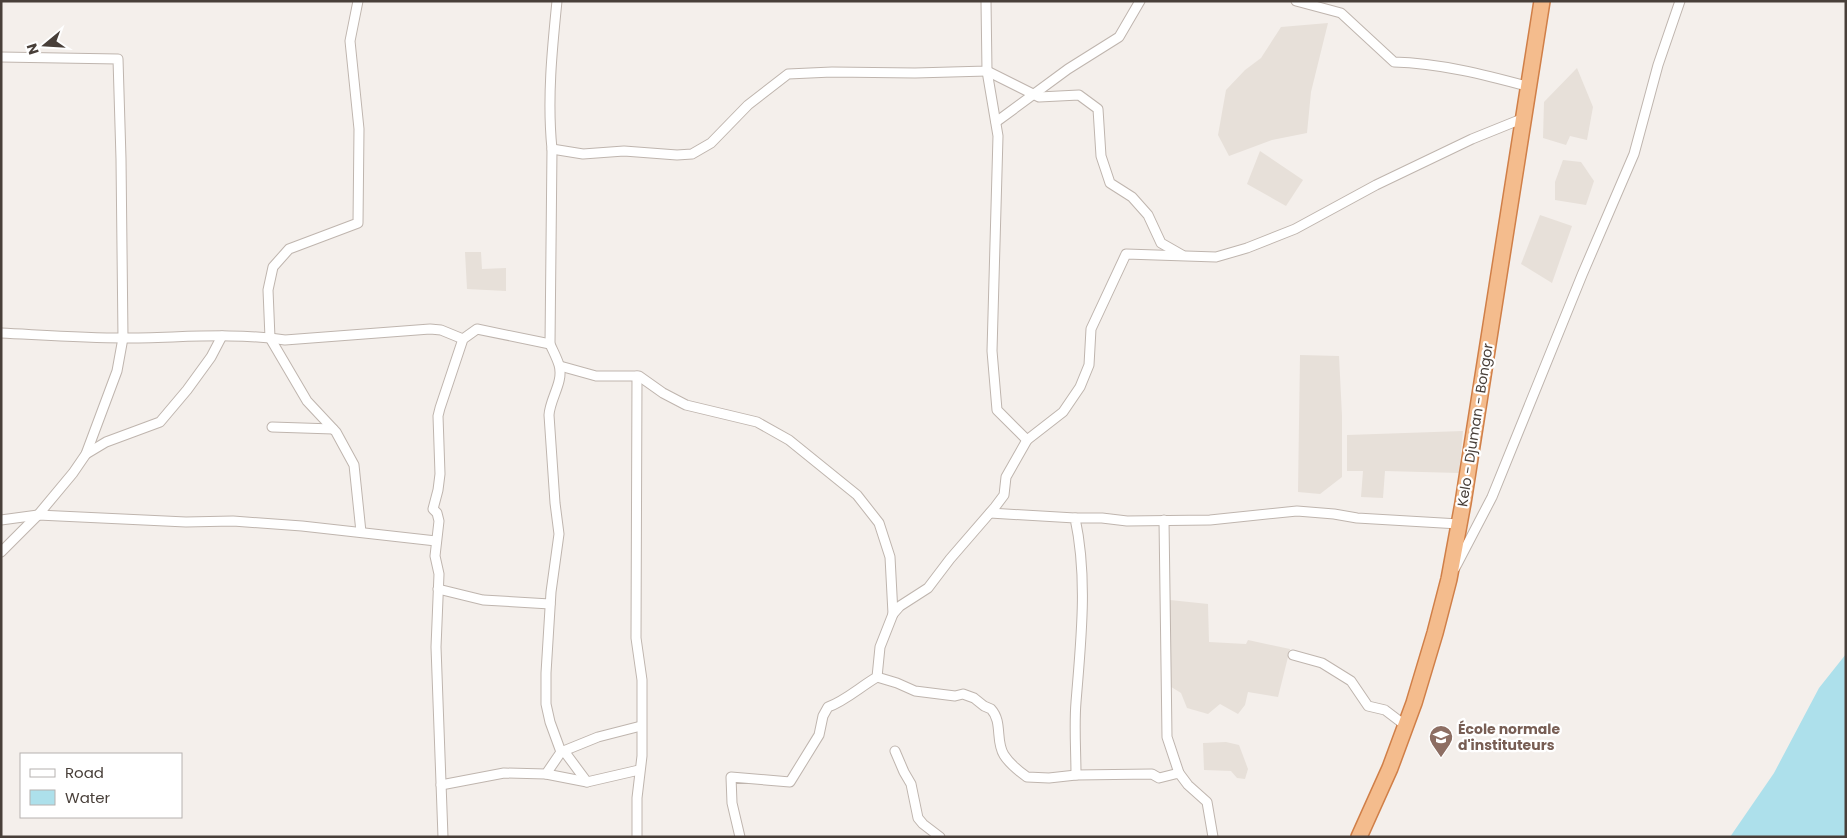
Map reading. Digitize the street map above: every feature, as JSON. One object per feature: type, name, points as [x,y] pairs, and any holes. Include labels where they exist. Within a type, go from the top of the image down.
[{"type":"highway","name":"Kelo - Djuman - Bongor","points":[[1359,837],[1390,768],[1406,726],[1436,633],[1449,579],[1530,87],[1542,1]]},
{"type":"street","points":[[358,1],[350,41],[359,129],[358,223],[289,249],[273,267],[268,290],[270,338],[307,401],[333,429],[354,464],[361,532]]},
{"type":"street","points":[[557,1],[550,77],[552,149],[550,344],[560,366],[560,378],[549,415],[559,534],[550,604],[546,704],[550,722],[562,751],[587,782]]},
{"type":"street","points":[[986,1],[987,71],[998,136],[992,352],[997,410],[1027,440]]},
{"type":"street","points":[[996,122],[1068,69],[1119,38],[1140,1]]},
{"type":"street","points":[[1296,1],[1342,13],[1394,62],[1416,63],[1497,78],[1530,87]]},
{"type":"street","points":[[1449,579],[1492,497],[1582,275],[1634,154],[1658,65],[1680,1]]},
{"type":"street","points":[[1,57],[118,59],[123,338],[117,371],[86,454],[73,474],[38,515],[1,552]]},
{"type":"street","points":[[552,149],[583,154],[624,151],[677,155],[692,154],[710,143],[748,105],[788,74],[987,71],[1039,97],[1078,95],[1098,109],[1101,156],[1110,183],[1138,203],[1148,215],[1162,243],[1182,256]]},
{"type":"street","points":[[877,677],[880,647],[893,614],[900,606],[928,588],[950,559],[990,513],[1004,496],[1006,477],[1027,440],[1063,412],[1080,387],[1089,365],[1091,329],[1126,254],[1216,257],[1247,248],[1295,229],[1385,180],[1472,139],[1524,118]]},
{"type":"street","points":[[1,333],[123,338],[222,336],[286,340],[430,329],[441,330],[463,339]]},
{"type":"street","points":[[443,837],[436,646],[439,574],[435,556],[438,521],[437,513],[433,509],[440,474],[438,416],[463,339],[477,329],[550,344]]},
{"type":"street","points":[[86,454],[106,442],[160,422],[212,357],[222,336]]},
{"type":"street","points":[[560,366],[596,376],[637,376],[686,405],[757,422],[789,440],[857,495],[879,523],[890,557],[893,614]]},
{"type":"street","points":[[637,376],[636,638],[642,680],[642,756],[637,798],[637,837]]},
{"type":"street","points":[[272,427],[333,429]]},
{"type":"street","points":[[990,513],[1127,520],[1210,520],[1297,511],[1358,518],[1459,524]]},
{"type":"street","points":[[1,520],[38,515],[186,522],[233,521],[436,540]]},
{"type":"street","points":[[1074,518],[1081,559],[1082,628],[1076,704],[1076,775]]},
{"type":"street","points":[[1164,520],[1167,737],[1179,773],[1188,785],[1207,802],[1213,837]]},
{"type":"street","points":[[438,589],[483,600],[550,604]]},
{"type":"street","points":[[1293,655],[1322,663],[1351,681],[1368,706],[1385,710],[1406,726]]},
{"type":"street","points":[[740,837],[732,803],[731,777],[790,782],[819,735],[823,716],[828,708],[877,677],[915,691],[955,696],[963,694],[974,698],[994,712],[1004,755],[1027,777],[1152,774],[1159,778],[1179,773]]},
{"type":"street","points":[[546,774],[562,751],[598,737],[641,726]]},
{"type":"street","points":[[895,751],[911,784],[918,818],[935,835]]},
{"type":"street","points":[[441,785],[504,773],[546,774],[587,782],[639,770]]},
{"type":"shaded area","points":[[1328,23],[1311,92],[1307,133],[1272,140],[1229,156],[1218,135],[1226,90],[1245,70],[1261,58],[1281,27]]},
{"type":"shaded area","points":[[1577,68],[1593,107],[1587,140],[1570,136],[1566,145],[1543,138],[1544,102]]},
{"type":"shaded area","points":[[1260,151],[1303,180],[1286,206],[1247,184]]},
{"type":"shaded area","points":[[1563,160],[1581,162],[1594,181],[1586,205],[1555,200],[1555,182]]},
{"type":"shaded area","points":[[1540,215],[1572,226],[1552,283],[1521,264]]},
{"type":"shaded area","points":[[465,252],[481,252],[482,269],[506,268],[506,291],[467,289]]},
{"type":"shaded area","points":[[1300,355],[1339,356],[1342,416],[1342,477],[1320,494],[1298,492]]},
{"type":"shaded area","points":[[1463,431],[1459,473],[1385,471],[1383,498],[1361,497],[1363,471],[1347,471],[1347,435]]},
{"type":"shaded area","points":[[1170,600],[1208,604],[1209,642],[1246,644],[1248,640],[1290,649],[1278,697],[1248,692],[1245,705],[1238,714],[1220,704],[1208,714],[1187,708],[1181,693],[1168,685],[1164,628]]},
{"type":"shaded area","points":[[1226,742],[1239,745],[1248,769],[1245,779],[1237,778],[1231,771],[1204,770],[1203,743]]},
{"type":"water","points":[[1846,654],[1846,837],[1730,837],[1774,773],[1819,688]]},
{"type":"place","name":"École normale d'instituteurs","points":[[1441,758]]}]
